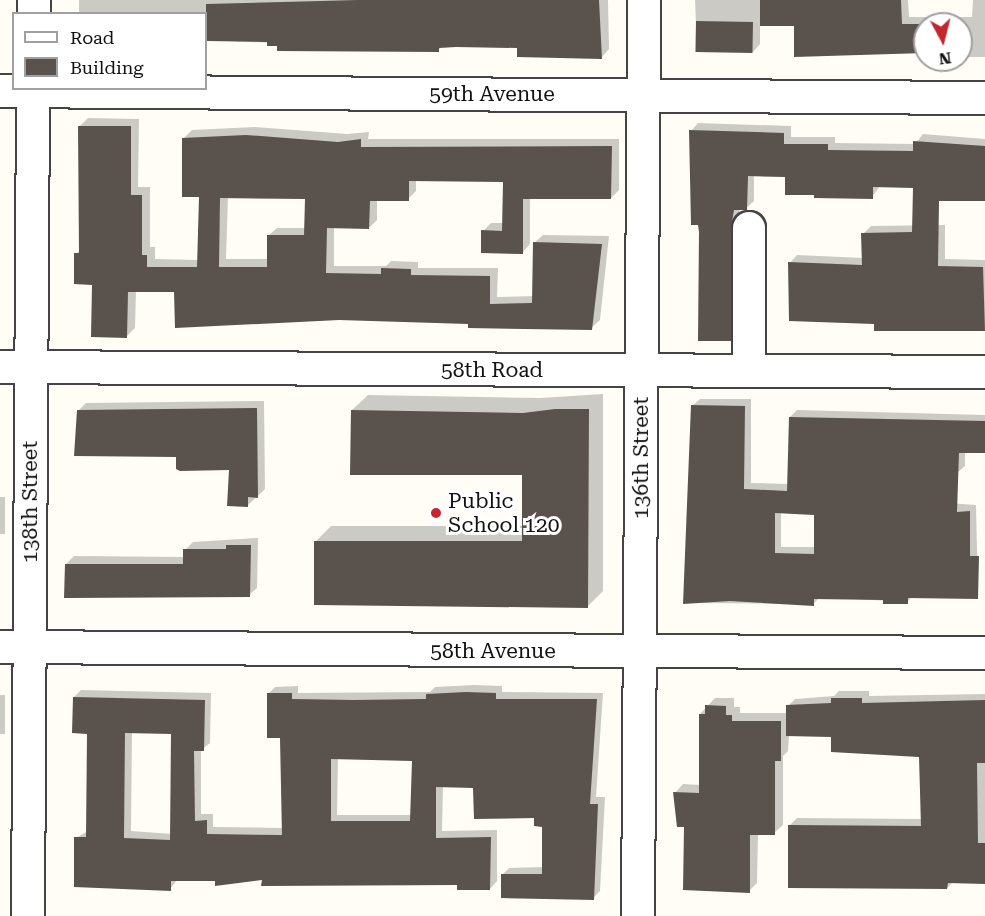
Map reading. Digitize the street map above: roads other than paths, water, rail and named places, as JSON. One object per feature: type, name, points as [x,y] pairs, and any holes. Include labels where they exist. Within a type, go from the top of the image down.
[{"type":"street","name":"136th Street","points":[[638,916],[644,0]]},
{"type":"street","name":"138th Street","points":[[28,916],[15,647],[32,367],[33,90]]},
{"type":"street","name":"59th Avenue","points":[[0,91],[985,98]]},
{"type":"street","points":[[749,228],[749,371]]},
{"type":"street","name":"58th Road","points":[[0,367],[985,372]]},
{"type":"street","name":"58th Avenue","points":[[15,647],[985,653]]},
{"type":"place","name":"Public School 120","points":[[436,513]]}]
